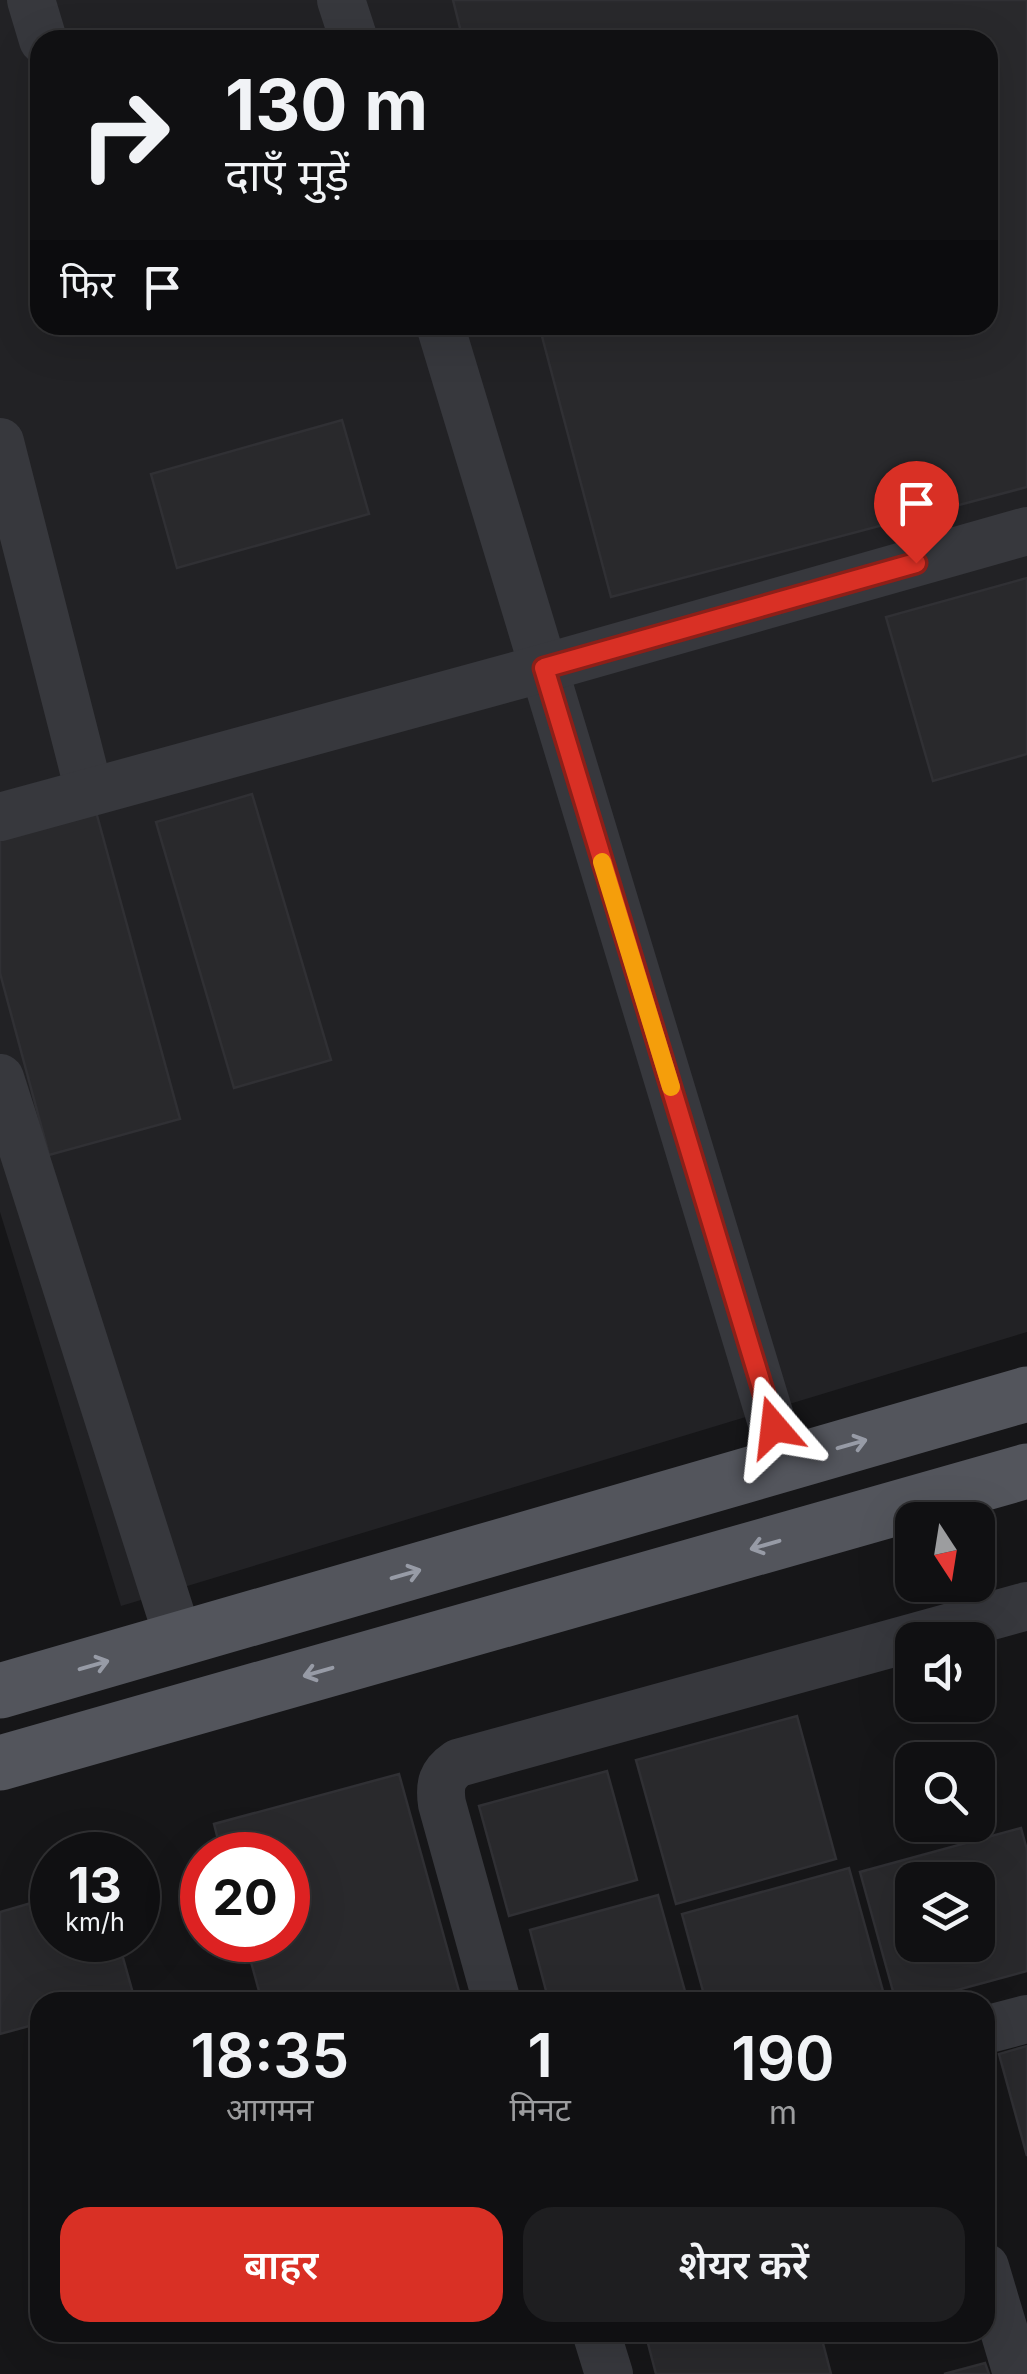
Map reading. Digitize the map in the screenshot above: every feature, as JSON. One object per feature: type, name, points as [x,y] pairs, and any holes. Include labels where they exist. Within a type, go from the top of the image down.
[{"type":"main road","points":[[0,1690],[1027,1394]]},
{"type":"main road","points":[[0,1763],[1027,1470]]},
{"type":"street","points":[[31,0],[40,30]]},
{"type":"street","points":[[342,0],[351,30]]},
{"type":"street","points":[[443,335],[784,1463]]},
{"type":"street","points":[[0,442],[89,791]]},
{"type":"street","points":[[0,817],[1027,532]]},
{"type":"street","points":[[0,1078],[179,1640]]},
{"type":"street","points":[[494,1992],[442,1804],[444,1772],[458,1763],[1027,1606]]},
{"type":"street","points":[[995,2027],[1027,2019]]},
{"type":"street","points":[[995,2300],[1017,2374]]},
{"type":"street","points":[[599,2342],[609,2374]]},
{"type":"shaded area","points":[[0,0],[1027,0],[1027,1332],[121,1606],[0,1212]]},
{"type":"building","points":[[453,0],[1027,0],[1027,487],[611,597],[542,335],[998,335],[998,30],[460,30]]},
{"type":"building","points":[[342,420],[369,514],[177,568],[151,474]]},
{"type":"building","points":[[1027,578],[1027,754],[933,781],[886,617]]},
{"type":"building","points":[[252,794],[331,1060],[234,1088],[156,822]]},
{"type":"building","points":[[95,808],[180,1119],[49,1155],[0,973],[0,833]]},
{"type":"building","points":[[797,1716],[836,1859],[676,1904],[636,1760]]},
{"type":"building","points":[[607,1771],[637,1880],[509,1916],[479,1806]]},
{"type":"building","points":[[399,1774],[459,1992],[259,1992],[251,1962],[310,1962],[310,1832],[216,1832],[214,1824]]},
{"type":"building","points":[[1021,1828],[1027,1850],[1027,1971],[950,1992],[893,1992],[860,1872],[895,1862],[895,1962],[995,1962],[995,1862],[897,1862],[970,1842],[995,1842],[995,1835]]},
{"type":"building","points":[[849,1868],[883,1992],[703,1992],[682,1914]]},
{"type":"building","points":[[658,1895],[685,1992],[546,1992],[530,1930]]},
{"type":"building","points":[[30,1903],[30,1962],[124,1962],[133,1992],[30,1992],[30,2026],[0,2034],[0,1912]]},
{"type":"building","points":[[1027,2046],[1027,2156],[999,2054]]},
{"type":"building","points":[[648,2342],[823,2342],[831,2374],[656,2374]]},
{"type":"building","points":[[985,2363],[989,2374],[944,2374]]},
{"type":"slow traffic","points":[[602,862],[671,1087]]},
{"type":"route","points":[[774,1427],[544,668],[916,563]]}]
